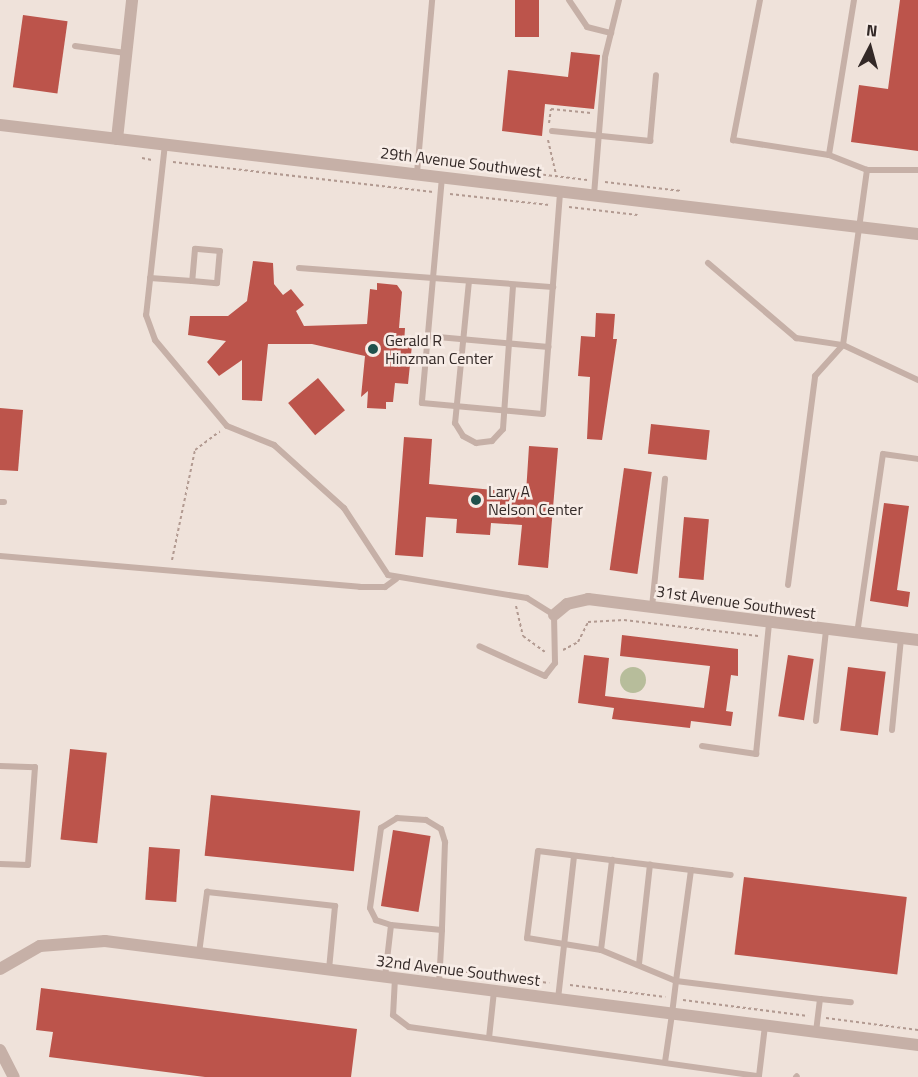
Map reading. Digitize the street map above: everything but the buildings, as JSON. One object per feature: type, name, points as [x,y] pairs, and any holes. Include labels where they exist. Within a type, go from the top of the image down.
[{"type":"street","points":[[117,139],[132,0]]},
{"type":"street","name":"29th Avenue Southwest","points":[[0,125],[918,234]]},
{"type":"street","name":"31st Avenue Southwest","points":[[554,615],[588,599],[769,624],[918,640]]},
{"type":"street","name":"32nd Avenue Southwest","points":[[0,969],[40,946],[70,940],[199,953],[918,1045]]},
{"type":"street","points":[[0,1050],[4,1064],[14,1077]]},
{"type":"lane","points":[[417,173],[432,0]]},
{"type":"lane","points":[[569,0],[587,27],[611,33]]},
{"type":"lane","points":[[594,195],[598,135],[611,33],[619,0]]},
{"type":"lane","points":[[760,0],[733,140],[829,155],[867,170],[918,170]]},
{"type":"lane","points":[[829,155],[854,0]]},
{"type":"lane","points":[[75,46],[126,53]]},
{"type":"lane","points":[[552,131],[650,141],[656,75]]},
{"type":"lane","points":[[165,144],[150,278],[150,332],[227,426],[274,445],[329,493],[396,579],[527,598],[554,615],[554,672],[535,676],[479,646]]},
{"type":"lane","points":[[788,585],[815,376],[843,345],[867,170]]},
{"type":"lane","points":[[442,176],[422,403],[543,414],[560,191]]},
{"type":"lane","points":[[150,278],[217,283],[220,251],[195,249],[192,281]]},
{"type":"lane","points":[[708,263],[796,338],[843,345],[918,380]]},
{"type":"lane","points":[[299,268],[553,287]]},
{"type":"lane","points":[[469,281],[458,430],[476,443],[498,436],[504,411],[513,285]]},
{"type":"lane","points":[[427,336],[549,347]]},
{"type":"lane","points":[[857,634],[883,454],[918,459]]},
{"type":"lane","points":[[651,608],[665,479]]},
{"type":"lane","points":[[0,556],[360,587],[385,587],[396,579]]},
{"type":"lane","points":[[702,746],[756,754],[769,624]]},
{"type":"lane","points":[[816,721],[826,631]]},
{"type":"lane","points":[[892,730],[901,638]]},
{"type":"lane","points":[[0,766],[35,767],[27,865],[0,864]]},
{"type":"lane","points":[[439,984],[442,930],[445,842],[441,829],[426,820],[397,818],[381,828],[370,908],[376,920],[391,925],[442,930]]},
{"type":"lane","points":[[732,875],[538,851],[527,938],[601,950],[676,981],[851,1002]]},
{"type":"lane","points":[[558,999],[574,856]]},
{"type":"lane","points":[[601,950],[612,860]]},
{"type":"lane","points":[[639,964],[650,865]]},
{"type":"lane","points":[[664,1062],[691,870]]},
{"type":"lane","points":[[199,953],[207,892],[334,906],[329,970]]},
{"type":"lane","points":[[391,925],[390,978],[393,1015],[400,1023],[489,1038],[759,1076],[765,1026]]},
{"type":"lane","points":[[489,1038],[494,991]]},
{"type":"lane","points":[[816,1032],[820,999]]},
{"type":"path","points":[[142,158],[638,215]]},
{"type":"path","points":[[168,571],[182,532],[195,450],[227,426]]},
{"type":"path","points":[[516,606],[523,636],[544,652],[555,652],[578,642],[588,622],[624,620],[767,637]]},
{"type":"green space","points":[[633,667],[642,671],[646,680],[642,689],[633,693],[624,689],[620,680],[624,671]]},
{"type":"place","name":"Gerald R Hinzman Center","points":[[373,349]]},
{"type":"place","name":"Lary A Nelson Center","points":[[476,500]]}]
